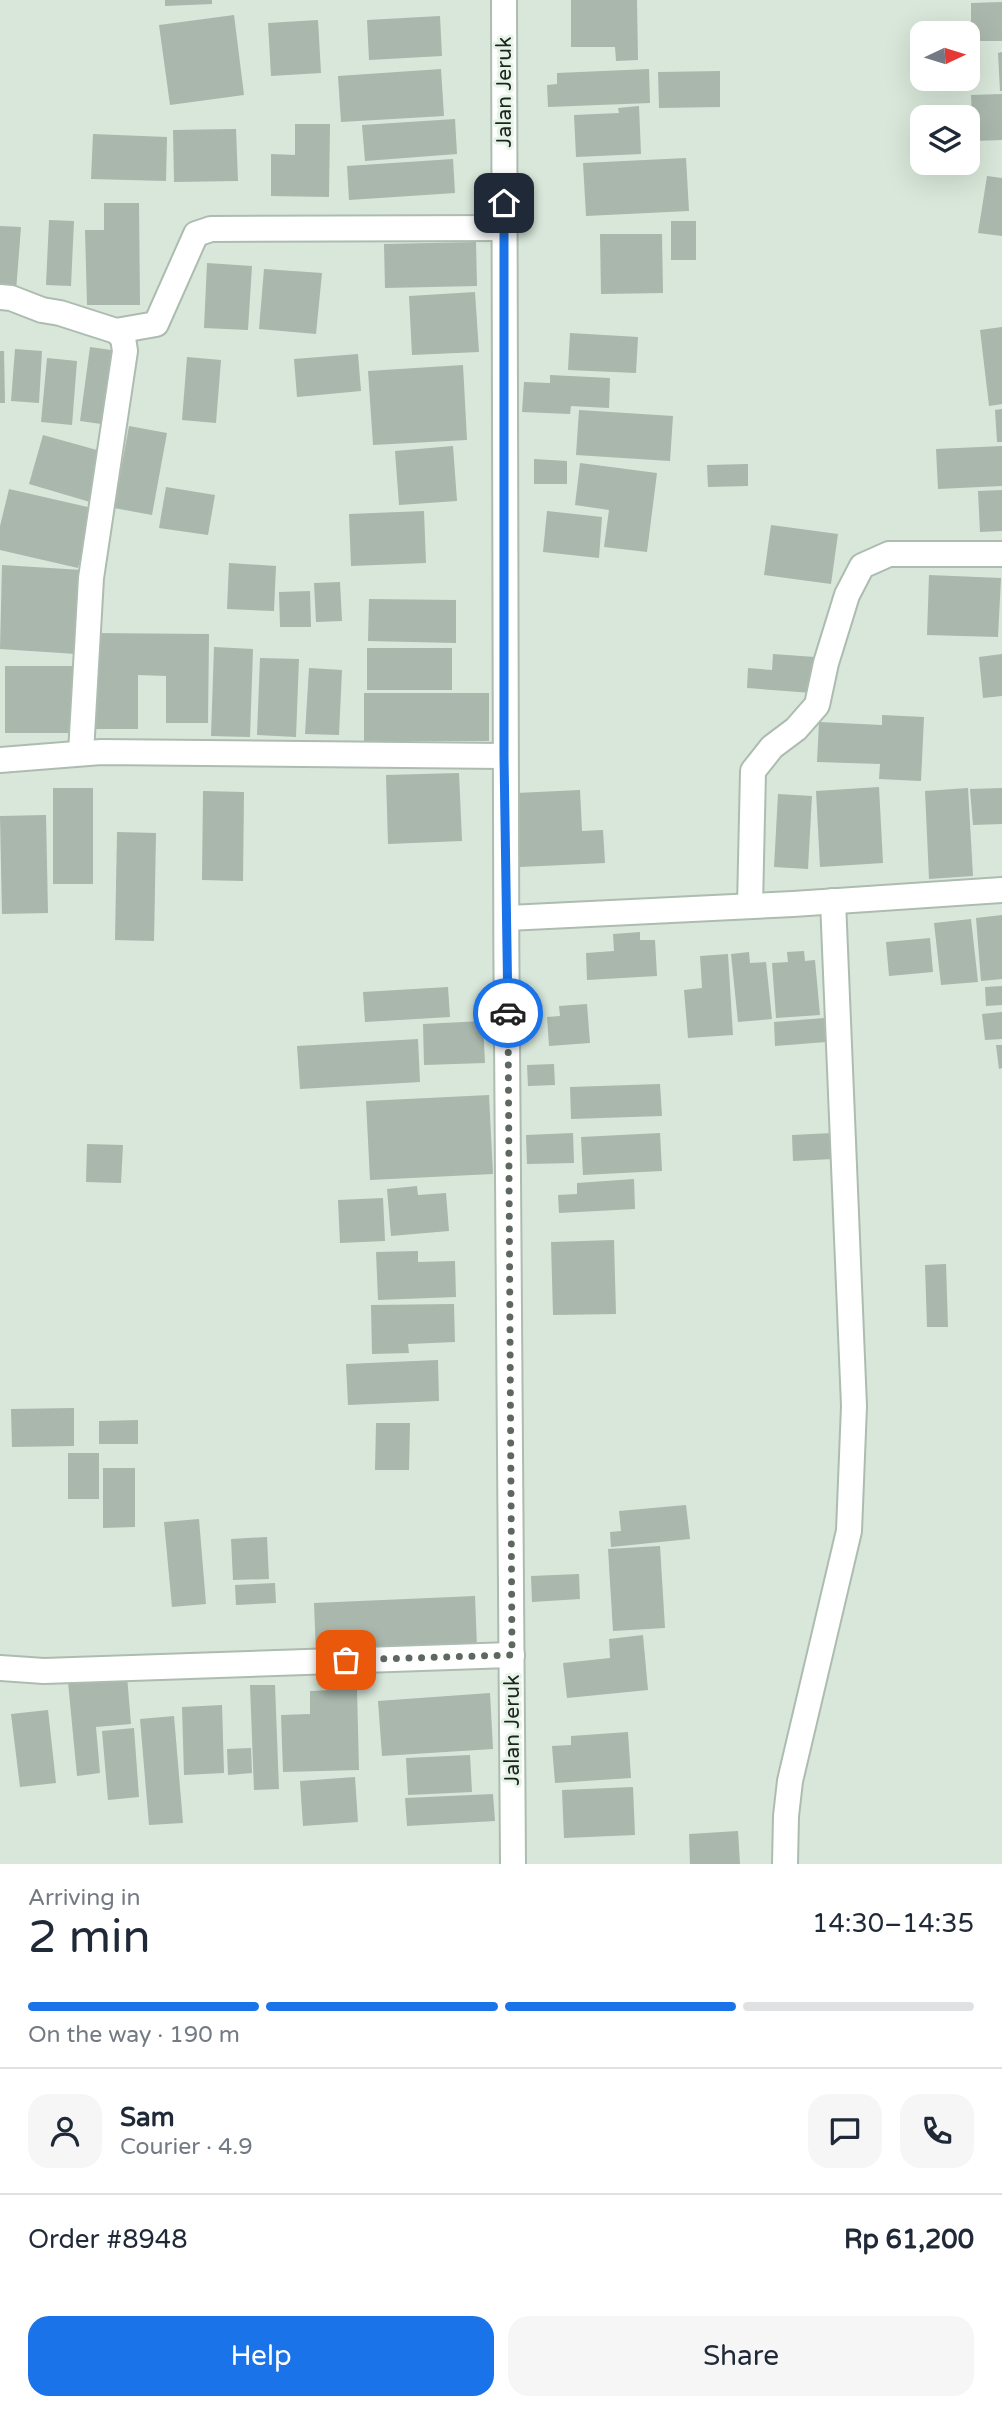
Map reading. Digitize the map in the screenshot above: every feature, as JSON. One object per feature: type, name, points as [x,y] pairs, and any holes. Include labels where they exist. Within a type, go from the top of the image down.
[{"type":"street","name":"Jalan Jeruk","points":[[504,0],[504,756],[508,918],[513,1864]]},
{"type":"street","points":[[116,331],[156,324],[196,234],[211,229],[504,228]]},
{"type":"street","points":[[0,297],[11,298],[42,310],[116,331],[123,338],[125,351],[91,578],[81,754]]},
{"type":"street","points":[[750,906],[753,771],[772,747],[796,729],[817,705],[826,663],[844,607],[862,566],[889,554],[1002,554]]},
{"type":"street","points":[[0,760],[101,752],[504,756]]},
{"type":"street","points":[[508,918],[1002,890]]},
{"type":"street","points":[[785,1864],[790,1781],[849,1531],[852,1494],[854,1406],[833,901]]},
{"type":"street","points":[[0,1668],[44,1671],[512,1655]]},
{"type":"building","points":[[165,0],[212,0],[212,4],[165,6]]},
{"type":"building","points":[[571,0],[637,0],[638,60],[616,61],[615,47],[571,47]]},
{"type":"building","points":[[1002,2],[1002,41],[980,41],[980,21],[971,21],[971,3]]},
{"type":"building","points":[[234,15],[244,95],[170,105],[159,25]]},
{"type":"building","points":[[440,16],[442,56],[369,60],[367,20]]},
{"type":"building","points":[[318,20],[321,73],[271,76],[268,23]]},
{"type":"building","points":[[1002,52],[1002,91],[1000,91],[998,53]]},
{"type":"building","points":[[441,69],[444,116],[341,122],[338,76]]},
{"type":"building","points":[[649,69],[650,103],[548,107],[547,85],[557,84],[557,73]]},
{"type":"building","points":[[720,71],[720,107],[659,108],[658,72]]},
{"type":"building","points":[[1002,94],[1002,140],[980,141],[980,105],[971,105],[971,95]]},
{"type":"building","points":[[639,106],[641,154],[576,157],[574,115],[619,113],[618,108]]},
{"type":"building","points":[[455,119],[457,154],[365,161],[362,125]]},
{"type":"building","points":[[295,124],[330,124],[329,197],[271,196],[271,154],[295,155]]},
{"type":"building","points":[[236,129],[238,181],[174,182],[173,130]]},
{"type":"building","points":[[93,134],[167,137],[166,181],[91,179]]},
{"type":"building","points":[[686,158],[689,211],[586,216],[583,163]]},
{"type":"building","points":[[453,159],[455,193],[349,200],[347,166]]},
{"type":"building","points":[[987,176],[1002,178],[1002,236],[978,233]]},
{"type":"building","points":[[104,203],[139,203],[140,305],[87,305],[85,230],[104,230]]},
{"type":"building","points":[[49,220],[74,221],[71,286],[46,285]]},
{"type":"building","points":[[671,221],[696,221],[696,260],[671,260]]},
{"type":"building","points":[[0,226],[21,227],[16,291],[0,290]]},
{"type":"building","points":[[600,234],[662,234],[663,293],[601,294]]},
{"type":"building","points":[[476,242],[477,286],[385,288],[384,244]]},
{"type":"building","points":[[207,263],[252,266],[248,330],[204,328]]},
{"type":"building","points":[[264,269],[322,273],[316,334],[259,329]]},
{"type":"building","points":[[475,292],[479,352],[412,355],[409,296]]},
{"type":"building","points":[[1002,327],[1002,404],[989,406],[980,330]]},
{"type":"building","points":[[570,333],[638,337],[636,373],[568,370]]},
{"type":"building","points":[[90,347],[118,351],[108,425],[80,421]]},
{"type":"building","points":[[15,349],[42,351],[39,403],[11,401]]},
{"type":"building","points":[[0,351],[4,351],[5,403],[0,403]]},
{"type":"building","points":[[358,354],[361,391],[297,397],[294,359]]},
{"type":"building","points":[[187,357],[221,360],[216,423],[182,420]]},
{"type":"building","points":[[47,358],[77,361],[72,425],[41,422]]},
{"type":"building","points":[[463,365],[467,440],[373,445],[368,371]]},
{"type":"building","points":[[550,375],[610,378],[609,408],[571,406],[570,414],[522,412],[524,382],[550,383]]},
{"type":"building","points":[[1002,409],[1002,442],[997,442],[995,410]]},
{"type":"building","points":[[579,410],[673,416],[670,461],[576,455]]},
{"type":"building","points":[[129,426],[167,433],[152,515],[114,508]]},
{"type":"building","points":[[43,435],[104,452],[90,502],[29,484]]},
{"type":"building","points":[[453,446],[457,501],[399,505],[395,451]]},
{"type":"building","points":[[1002,446],[1002,486],[938,489],[936,449]]},
{"type":"building","points":[[534,459],[567,461],[567,484],[534,484]]},
{"type":"building","points":[[580,463],[657,473],[647,552],[604,547],[609,510],[575,505]]},
{"type":"building","points":[[748,464],[748,486],[708,487],[707,465]]},
{"type":"building","points":[[166,487],[215,495],[208,535],[159,528]]},
{"type":"building","points":[[9,489],[92,508],[78,568],[0,550],[0,526]]},
{"type":"building","points":[[1002,490],[1002,531],[980,532],[978,491]]},
{"type":"building","points":[[424,511],[426,563],[351,566],[349,514]]},
{"type":"building","points":[[547,511],[602,517],[599,558],[543,552]]},
{"type":"building","points":[[771,525],[838,534],[831,584],[764,575]]},
{"type":"building","points":[[229,563],[276,566],[274,611],[227,609]]},
{"type":"building","points":[[2,565],[82,570],[76,654],[0,649]]},
{"type":"building","points":[[929,575],[1001,578],[998,637],[927,635]]},
{"type":"building","points":[[340,582],[342,621],[316,622],[314,583]]},
{"type":"building","points":[[310,591],[311,627],[280,627],[279,592]]},
{"type":"building","points":[[369,599],[456,600],[456,643],[368,641]]},
{"type":"building","points":[[92,633],[209,634],[208,723],[166,723],[166,676],[138,675],[138,729],[92,729]]},
{"type":"building","points":[[214,647],[253,649],[250,737],[211,736]]},
{"type":"building","points":[[367,648],[452,648],[452,690],[367,690]]},
{"type":"building","points":[[773,654],[815,657],[812,693],[747,688],[748,668],[772,670]]},
{"type":"building","points":[[1002,654],[1002,696],[983,698],[979,657]]},
{"type":"building","points":[[260,658],[299,659],[296,737],[257,735]]},
{"type":"building","points":[[5,666],[77,666],[77,733],[5,733]]},
{"type":"building","points":[[309,668],[342,670],[339,735],[305,734]]},
{"type":"building","points":[[364,693],[489,693],[489,741],[364,741]]},
{"type":"building","points":[[882,715],[924,717],[921,781],[879,779],[880,764],[817,762],[819,722],[882,725]]},
{"type":"building","points":[[459,773],[462,841],[388,844],[386,775]]},
{"type":"building","points":[[879,787],[883,863],[820,867],[816,791]]},
{"type":"building","points":[[53,788],[93,788],[93,884],[53,884]]},
{"type":"building","points":[[968,788],[973,876],[929,879],[925,791]]},
{"type":"building","points":[[1002,788],[1002,824],[973,825],[970,789]]},
{"type":"building","points":[[580,790],[582,831],[603,830],[605,863],[520,867],[516,793]]},
{"type":"building","points":[[203,791],[244,792],[243,881],[202,880]]},
{"type":"building","points":[[778,794],[812,796],[808,869],[774,867]]},
{"type":"building","points":[[46,815],[48,913],[2,914],[0,816]]},
{"type":"building","points":[[117,832],[156,833],[154,941],[115,940]]},
{"type":"building","points":[[1002,915],[1002,979],[981,981],[976,918]]},
{"type":"building","points":[[971,919],[978,982],[941,985],[934,923]]},
{"type":"building","points":[[640,932],[640,940],[655,940],[657,976],[587,980],[586,953],[614,951],[613,934]]},
{"type":"building","points":[[930,938],[933,972],[889,976],[886,942]]},
{"type":"building","points":[[804,951],[805,961],[815,960],[820,1015],[776,1018],[772,963],[788,962],[787,952]]},
{"type":"building","points":[[749,952],[750,963],[766,962],[772,1019],[738,1022],[731,954]]},
{"type":"building","points":[[728,954],[733,1035],[688,1038],[684,990],[702,988],[700,956]]},
{"type":"building","points":[[1002,986],[1002,1005],[986,1006],[985,987]]},
{"type":"building","points":[[448,987],[450,1017],[365,1022],[363,992]]},
{"type":"building","points":[[587,1004],[590,1043],[549,1046],[547,1017],[560,1016],[559,1006]]},
{"type":"building","points":[[1002,1012],[1002,1039],[985,1040],[982,1014]]},
{"type":"building","points":[[824,1018],[826,1042],[775,1046],[774,1022]]},
{"type":"building","points":[[483,1021],[485,1063],[424,1065],[423,1024]]},
{"type":"building","points":[[418,1039],[420,1082],[300,1089],[297,1046]]},
{"type":"building","points":[[996,1045],[1002,1045],[1002,1068],[999,1069]]},
{"type":"building","points":[[554,1064],[555,1085],[528,1086],[527,1065]]},
{"type":"building","points":[[660,1084],[662,1116],[571,1119],[570,1087]]},
{"type":"building","points":[[489,1095],[493,1174],[370,1180],[366,1101]]},
{"type":"building","points":[[573,1133],[574,1163],[527,1164],[526,1135]]},
{"type":"building","points":[[660,1133],[662,1171],[583,1175],[581,1137]]},
{"type":"building","points":[[832,1133],[833,1159],[793,1161],[792,1135]]},
{"type":"building","points":[[87,1144],[123,1145],[121,1183],[86,1182]]},
{"type":"building","points":[[634,1179],[635,1209],[559,1213],[558,1195],[577,1194],[577,1183]]},
{"type":"building","points":[[417,1186],[418,1195],[446,1193],[449,1231],[391,1236],[387,1189]]},
{"type":"building","points":[[383,1198],[385,1241],[340,1243],[338,1200]]},
{"type":"building","points":[[614,1240],[616,1314],[553,1315],[551,1242]]},
{"type":"building","points":[[418,1251],[418,1262],[455,1261],[456,1297],[378,1300],[376,1252]]},
{"type":"building","points":[[946,1264],[948,1327],[927,1327],[925,1265]]},
{"type":"building","points":[[454,1304],[455,1342],[408,1344],[409,1353],[372,1354],[371,1305]]},
{"type":"building","points":[[438,1360],[439,1401],[348,1405],[346,1364]]},
{"type":"building","points":[[74,1408],[74,1446],[12,1447],[11,1409]]},
{"type":"building","points":[[138,1420],[138,1444],[99,1444],[99,1421]]},
{"type":"building","points":[[376,1423],[410,1423],[409,1470],[375,1470]]},
{"type":"building","points":[[68,1453],[99,1453],[99,1499],[68,1499]]},
{"type":"building","points":[[103,1468],[135,1468],[135,1527],[103,1528]]},
{"type":"building","points":[[686,1505],[690,1539],[611,1547],[610,1532],[621,1531],[619,1511]]},
{"type":"building","points":[[199,1519],[206,1604],[172,1607],[164,1522]]},
{"type":"building","points":[[267,1537],[269,1579],[233,1580],[231,1539]]},
{"type":"building","points":[[660,1546],[665,1628],[613,1631],[608,1549]]},
{"type":"building","points":[[579,1574],[580,1599],[532,1602],[531,1576]]},
{"type":"building","points":[[275,1583],[276,1603],[236,1605],[235,1585]]},
{"type":"building","points":[[475,1596],[477,1647],[316,1654],[314,1603]]},
{"type":"building","points":[[643,1635],[648,1690],[567,1698],[563,1663],[610,1658],[609,1639]]},
{"type":"building","points":[[127,1676],[131,1724],[96,1727],[100,1773],[77,1776],[68,1682]]},
{"type":"building","points":[[250,1685],[275,1685],[279,1789],[254,1790]]},
{"type":"building","points":[[357,1689],[359,1770],[283,1772],[281,1715],[310,1714],[310,1691]]},
{"type":"building","points":[[490,1693],[493,1749],[382,1756],[378,1701]]},
{"type":"building","points":[[222,1705],[224,1773],[184,1775],[182,1707]]},
{"type":"building","points":[[48,1710],[56,1783],[20,1787],[11,1714]]},
{"type":"building","points":[[174,1716],[183,1823],[149,1825],[140,1719]]},
{"type":"building","points":[[134,1728],[139,1797],[108,1800],[102,1731]]},
{"type":"building","points":[[628,1732],[631,1778],[555,1783],[552,1746],[571,1745],[571,1736]]},
{"type":"building","points":[[251,1748],[252,1773],[228,1775],[227,1749]]},
{"type":"building","points":[[470,1755],[472,1792],[408,1795],[406,1758]]},
{"type":"building","points":[[355,1777],[358,1822],[303,1826],[300,1781]]},
{"type":"building","points":[[633,1787],[635,1835],[564,1838],[562,1790]]},
{"type":"building","points":[[493,1794],[495,1821],[407,1826],[405,1798]]},
{"type":"building","points":[[738,1831],[740,1864],[690,1864],[689,1834]]},
{"type":"way so far","points":[[346,1660],[512,1655],[508,1013]]},
{"type":"route","points":[[504,203],[504,756],[508,1013]]}]
